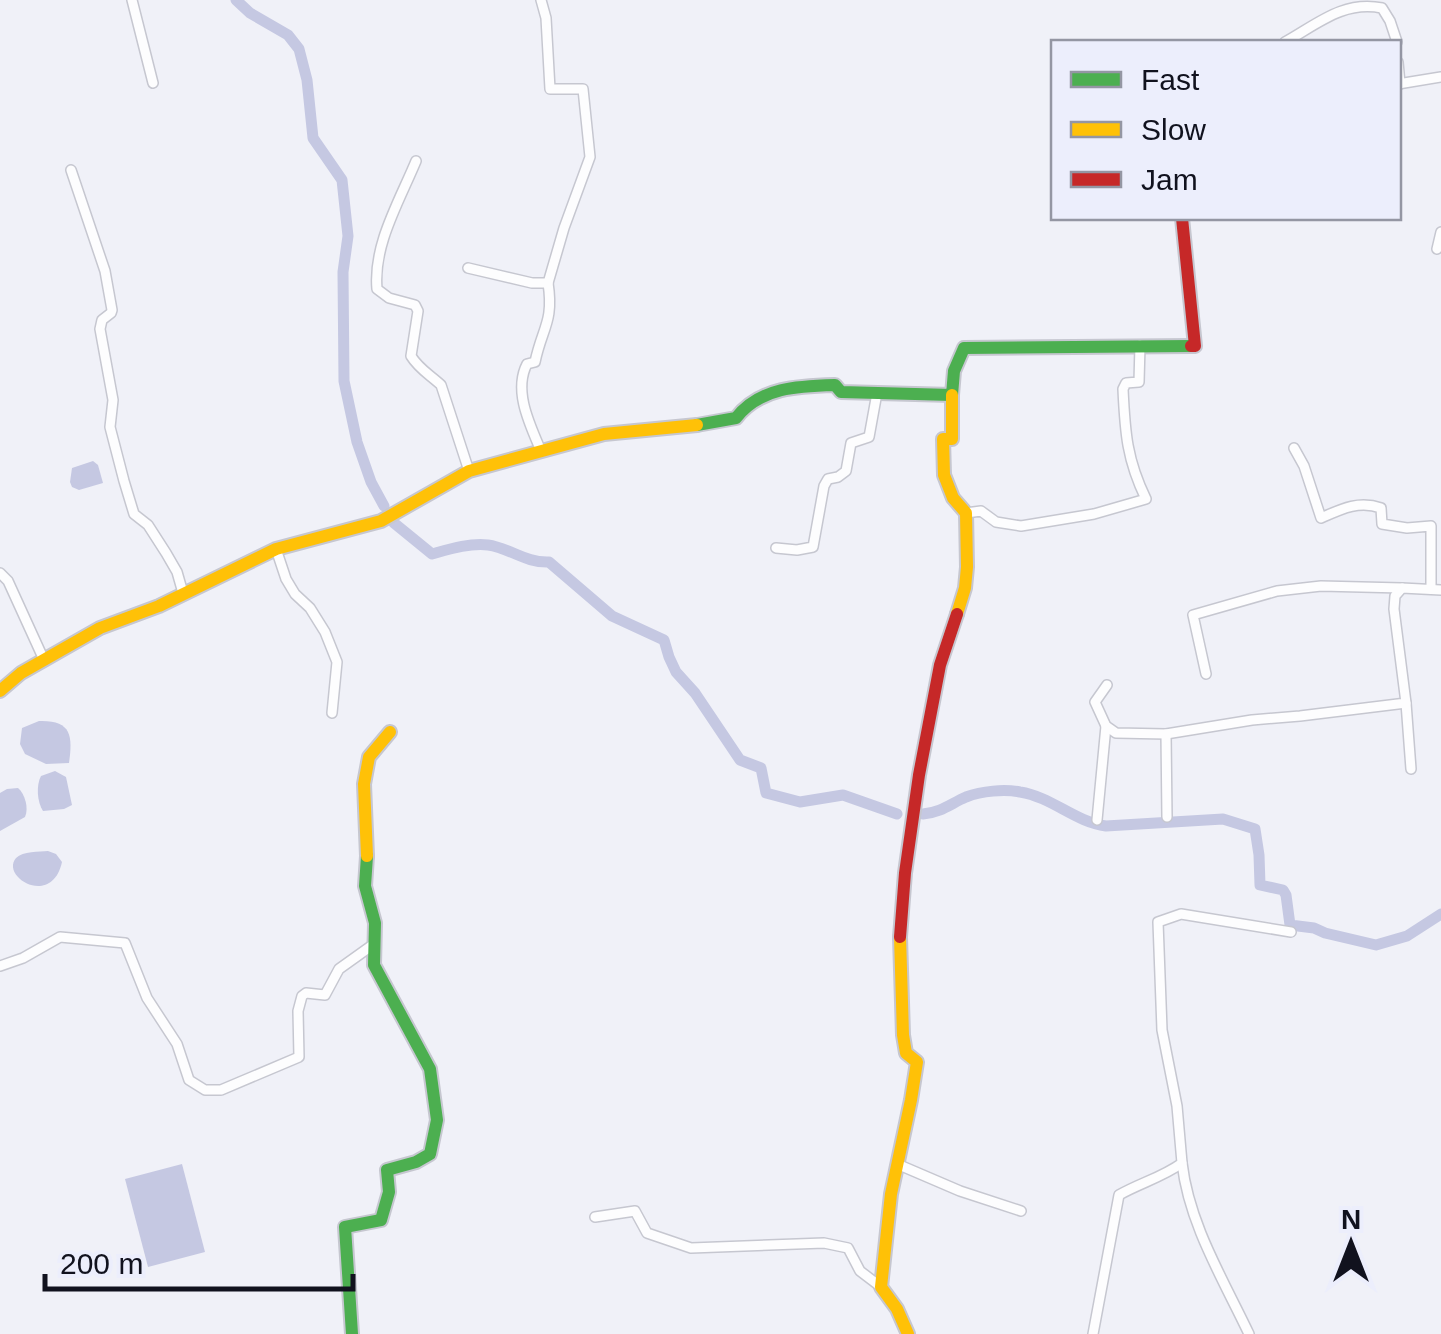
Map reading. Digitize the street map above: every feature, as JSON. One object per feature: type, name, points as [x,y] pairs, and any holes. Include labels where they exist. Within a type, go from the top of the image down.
[{"type":"street","points":[[132,0],[153,83]]},
{"type":"street","points":[[541,0],[546,18],[550,89],[583,89],[590,157],[548,284],[551,306],[536,350],[536,362],[527,364],[524,370],[522,397],[541,451]]},
{"type":"street","points":[[1287,40],[1331,13],[1364,5],[1382,8],[1397,40]]},
{"type":"street","points":[[1401,84],[1441,77]]},
{"type":"street","points":[[416,161],[379,253],[378,289],[389,298],[415,305],[418,311],[411,356],[420,370],[441,385],[469,471]]},
{"type":"street","points":[[70,170],[105,271],[112,310],[100,328],[113,400],[110,427],[124,481],[134,514],[148,525],[166,553],[183,593]]},
{"type":"street","points":[[881,1288],[885,1230],[918,1062],[906,1053],[903,1034],[899,954],[905,874],[918,775],[940,664],[965,588],[966,513],[953,498],[944,474],[943,440],[952,438],[954,371],[964,348],[1195,346],[1182,220]]},
{"type":"street","points":[[1437,249],[1441,232]]},
{"type":"street","points":[[468,268],[548,284]]},
{"type":"street","points":[[966,513],[982,511],[996,522],[1021,526],[1094,514],[1146,500],[1125,437],[1123,390],[1126,383],[1140,382],[1140,345]]},
{"type":"street","points":[[0,691],[22,673],[100,628],[159,606],[276,548],[381,521],[469,471],[604,434],[683,428],[736,418],[746,405],[776,392],[808,386],[835,385],[841,392],[952,395]]},
{"type":"street","points":[[776,548],[813,547],[824,486],[828,479],[846,471],[851,443],[869,436],[877,394]]},
{"type":"street","points":[[1206,674],[1194,615],[1277,591],[1321,586],[1436,590],[1436,525],[1407,528],[1382,524],[1381,508],[1375,505],[1346,506],[1321,518],[1294,448]]},
{"type":"street","points":[[276,548],[286,580],[325,632],[337,662],[332,713]]},
{"type":"street","points":[[0,573],[8,581],[44,660]]},
{"type":"street","points":[[1402,588],[1394,596],[1394,609],[1412,769]]},
{"type":"street","points":[[1098,820],[1106,726],[1095,702],[1107,685]]},
{"type":"street","points":[[1106,726],[1116,733],[1166,734],[1406,702]]},
{"type":"street","points":[[352,1334],[345,1228],[381,1220],[389,1192],[387,1170],[430,1154],[438,1120],[430,1068],[374,966],[375,922],[365,886],[364,784],[369,757],[390,732]]},
{"type":"street","points":[[1166,734],[1166,817]]},
{"type":"street","points":[[1249,1334],[1197,1223],[1186,1190],[1178,1106],[1162,1030],[1158,922],[1180,914],[1291,932]]},
{"type":"street","points":[[0,966],[60,937],[124,943],[147,998],[177,1044],[189,1080],[196,1087],[220,1090],[300,1057],[298,1011],[302,996],[325,995],[338,970],[374,944]]},
{"type":"street","points":[[1093,1334],[1119,1195],[1165,1175],[1182,1163]]},
{"type":"street","points":[[897,1164],[1021,1211]]},
{"type":"street","points":[[595,1216],[635,1211],[646,1233],[692,1248],[824,1243],[848,1248],[860,1271],[897,1308],[908,1334]]},
{"type":"water","points":[[93,461],[103,483],[79,490],[72,487],[72,468]]},
{"type":"water","points":[[39,721],[64,726],[70,737],[69,763],[46,764],[25,754],[20,744],[22,728]]},
{"type":"water","points":[[55,771],[66,777],[72,805],[43,811],[38,798],[39,780]]},
{"type":"water","points":[[18,788],[26,801],[25,817],[0,831],[0,793]]},
{"type":"water","points":[[48,851],[62,862],[48,883],[29,884],[15,873],[13,866],[19,856]]},
{"type":"water","points":[[182,1164],[205,1252],[148,1267],[125,1179]]},
{"type":"waterway","points":[[236,0],[288,35],[299,49],[307,80],[313,138],[342,180],[348,236],[343,272],[344,381],[357,442],[384,506]]},
{"type":"waterway","points":[[394,523],[432,554],[488,545],[549,562],[612,616],[664,640],[676,672],[695,693],[740,760],[761,768],[766,793],[800,802],[843,795],[897,814]]},
{"type":"waterway","points":[[923,814],[972,795],[1007,791],[1032,795],[1106,826],[1223,819],[1255,829],[1260,885],[1283,890],[1290,925],[1376,945],[1407,936],[1441,914]]},
{"type":"traffic: fast","points":[[697,425],[736,418],[768,394],[794,388],[835,385],[841,392],[952,395],[954,371],[964,348],[1191,346]]},
{"type":"traffic: fast","points":[[352,1334],[345,1227],[381,1220],[389,1192],[387,1170],[430,1154],[437,1120],[430,1069],[374,965],[375,923],[365,886],[367,856]]},
{"type":"traffic: slow","points":[[952,395],[952,439],[943,439],[944,475],[953,498],[966,513],[967,567],[957,614]]},
{"type":"traffic: slow","points":[[0,691],[21,673],[100,628],[159,606],[276,549],[381,521],[469,471],[604,434],[697,425]]},
{"type":"traffic: slow","points":[[367,856],[364,784],[369,757],[390,732]]},
{"type":"traffic: slow","points":[[900,937],[903,1035],[906,1053],[917,1062],[891,1194],[881,1287],[908,1334]]},
{"type":"traffic: jam","points":[[1182,220],[1195,346],[1191,346]]},
{"type":"traffic: jam","points":[[900,937],[919,775],[940,665],[957,614]]}]
